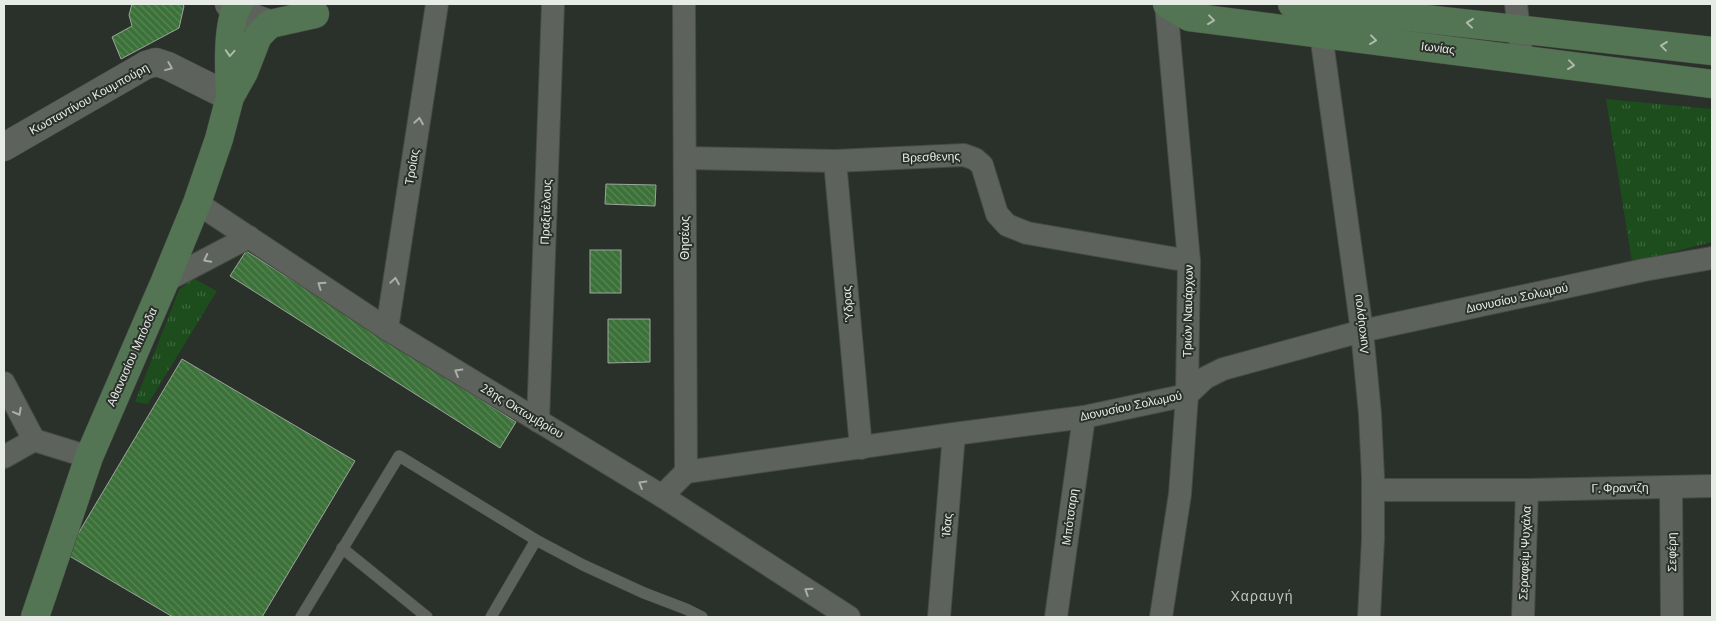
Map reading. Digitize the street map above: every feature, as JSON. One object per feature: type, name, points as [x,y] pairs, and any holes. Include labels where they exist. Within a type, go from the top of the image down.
[{"type":"main road","name":"Ιωνίας","points":[[1166,4],[1189,17],[1712,84]]},
{"type":"main road","points":[[1292,4],[1518,16],[1712,52]]},
{"type":"main road","name":"Αθανασίου Μπόσδα","points":[[230,97],[229,52],[235,5]]},
{"type":"main road","points":[[276,14],[325,9]]},
{"type":"main road","name":"Αθανασίου Μπόσδα","points":[[35,617],[89,457],[197,203],[219,139],[230,97],[244,72],[258,36],[276,14]]},
{"type":"street","name":"Τροίας","points":[[387,329],[438,4]]},
{"type":"street","name":"Πραξιτέλους","points":[[538,421],[553,4]]},
{"type":"street","name":"Θησέως","points":[[684,4],[686,472]]},
{"type":"street","name":"Τριών Ναυάρχων","points":[[1161,617],[1180,494],[1187,395],[1189,261],[1166,4]]},
{"type":"street","points":[[235,5],[253,18],[276,14]]},
{"type":"street","points":[[1518,16],[1522,59]]},
{"type":"street","name":"Λυκούργου","points":[[1321,34],[1362,331],[1370,414],[1374,539],[1370,617]]},
{"type":"street","name":"Κωσταντίνου Κουμπούρη","points":[[4,147],[146,65],[156,62],[168,66],[230,97]]},
{"type":"street","name":"Βρεσθενης","points":[[685,158],[835,161],[964,155],[975,159],[982,165],[997,214],[1007,225],[1027,233],[1189,261]]},
{"type":"street","name":"Ύδρας","points":[[835,161],[860,448]]},
{"type":"street","name":"28ης Οκτωμβρίου","points":[[197,203],[387,329],[662,496],[849,617]]},
{"type":"street","points":[[165,281],[250,237]]},
{"type":"street","name":"Διονυσίου Σολωμού","points":[[686,472],[1084,417],[1187,395],[1205,378],[1223,369],[1362,331],[1644,270],[1712,258]]},
{"type":"street","points":[[4,383],[34,440],[89,457]]},
{"type":"street","name":"Μπότσαρη","points":[[1056,617],[1084,417]]},
{"type":"street","name":"Ίδας","points":[[940,617],[954,434]]},
{"type":"street","points":[[4,458],[34,440]]},
{"type":"street","points":[[662,496],[686,472]]},
{"type":"street","name":"Γ. Φραντζη","points":[[1373,490],[1527,490],[1712,486]]},
{"type":"street","name":"Σεφέρη","points":[[1671,487],[1672,617]]},
{"type":"street","name":"Σεραφείμ Ψυχάλα","points":[[1523,617],[1527,490]]},
{"type":"lane","points":[[301,617],[399,456],[536,540],[627,585],[702,617]]},
{"type":"lane","points":[[491,617],[536,540]]},
{"type":"lane","points":[[342,548],[427,617]]},
{"type":"green space","points":[[1606,99],[1712,109],[1712,242],[1632,262]]},
{"type":"green space","points":[[193,278],[217,291],[148,404],[135,402],[179,290]]},
{"type":"building","points":[[132,4],[182,4],[184,6],[179,28],[121,59],[112,37],[132,26],[129,15]]},
{"type":"building","points":[[606,184],[656,185],[655,206],[605,204]]},
{"type":"building","points":[[590,250],[621,250],[621,293],[590,293]]},
{"type":"building","points":[[246,251],[516,422],[500,448],[230,276]]},
{"type":"building","points":[[608,319],[650,319],[650,362],[608,363]]},
{"type":"building","points":[[182,359],[355,461],[262,617],[173,617],[66,554]]},
{"type":"district","name":"Χαραυγή","points":[[1262,596]]}]
